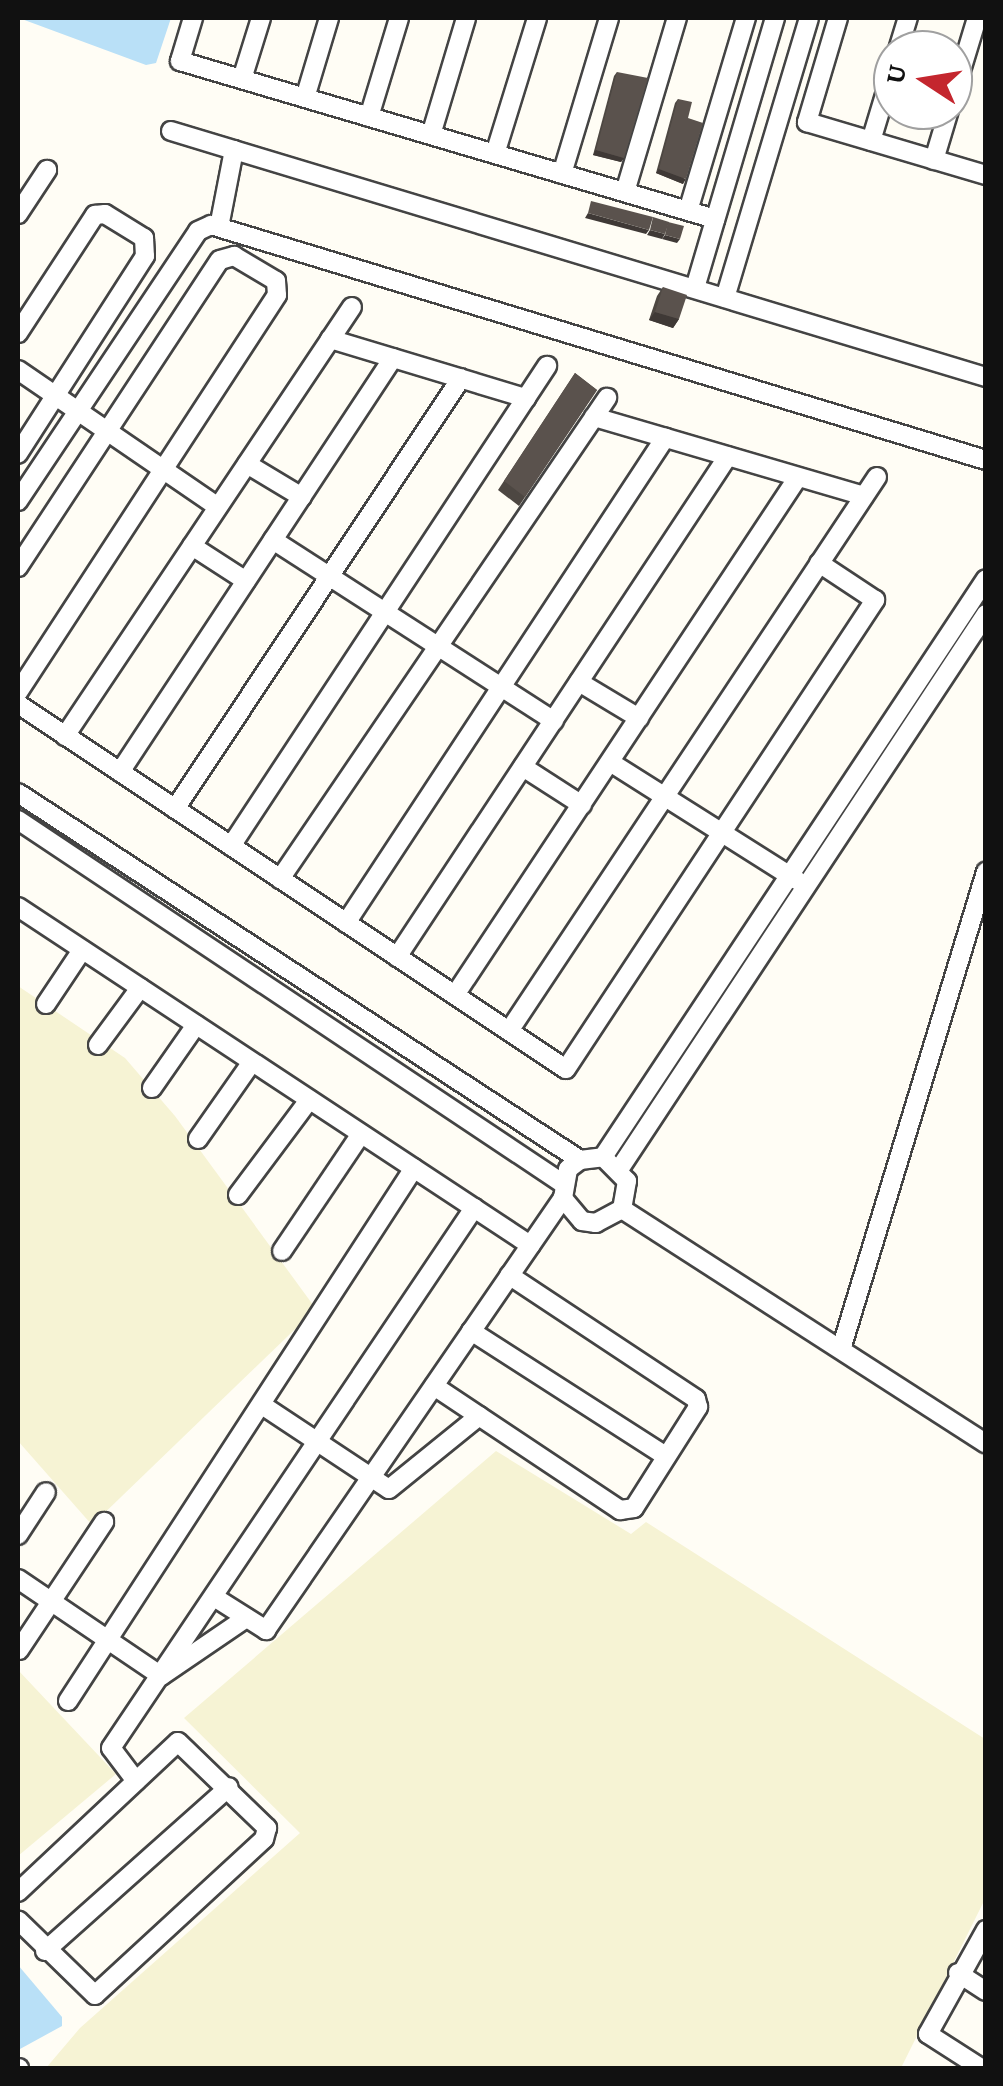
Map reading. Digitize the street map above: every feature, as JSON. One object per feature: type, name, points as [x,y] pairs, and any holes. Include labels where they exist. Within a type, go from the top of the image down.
[{"type":"street","points":[[193,18],[180,61],[715,219]]},
{"type":"street","points":[[242,79],[261,18]]},
{"type":"street","points":[[305,98],[329,18]]},
{"type":"street","points":[[369,117],[398,18]]},
{"type":"street","points":[[431,135],[466,18]]},
{"type":"street","points":[[496,154],[537,18]]},
{"type":"street","points":[[562,174],[609,18]]},
{"type":"street","points":[[625,192],[677,18]]},
{"type":"street","points":[[688,211],[746,18]]},
{"type":"street","points":[[695,288],[776,18]]},
{"type":"street","points":[[725,298],[809,18]]},
{"type":"street","points":[[838,18],[807,122],[986,175]]},
{"type":"street","points":[[872,141],[875,130]]},
{"type":"street","points":[[934,160],[943,130]]},
{"type":"street","points":[[171,132],[986,377]]},
{"type":"street","points":[[220,226],[234,150]]},
{"type":"street","points":[[18,214],[25,186],[47,170]]},
{"type":"street","points":[[18,334],[95,216],[105,214],[144,238],[145,256],[18,454]]},
{"type":"street","points":[[18,502],[198,231],[220,226],[986,460]]},
{"type":"street","points":[[18,567],[220,260],[234,256],[276,281],[277,295],[20,680]]},
{"type":"street","points":[[65,736],[352,307]]},
{"type":"street","points":[[330,338],[526,398]]},
{"type":"street","points":[[120,772],[393,358]]},
{"type":"street","points":[[231,846],[547,366]]},
{"type":"street","points":[[18,370],[218,507]]},
{"type":"street","points":[[175,810],[461,378]]},
{"type":"street","points":[[280,878],[607,398]]},
{"type":"street","points":[[594,417],[864,496]]},
{"type":"street","points":[[346,923],[665,438]]},
{"type":"street","points":[[398,957],[728,456]]},
{"type":"street","points":[[247,464],[302,497]]},
{"type":"street","points":[[455,995],[798,477]]},
{"type":"street","points":[[509,1032],[877,477]]},
{"type":"street","points":[[273,540],[438,650],[554,721]]},
{"type":"street","points":[[192,546],[246,581]]},
{"type":"street","points":[[18,704],[566,1069],[875,600],[819,563]]},
{"type":"street","points":[[620,1168],[986,578]]},
{"type":"street","points":[[602,1157],[986,614]]},
{"type":"street","points":[[579,682],[639,718]]},
{"type":"street","points":[[610,762],[799,881]]},
{"type":"street","points":[[523,767],[582,805]]},
{"type":"street","points":[[18,793],[580,1160],[602,1157],[620,1168],[628,1196],[622,1209],[596,1223],[582,1220],[563,1190],[18,820]]},
{"type":"street","points":[[842,1346],[986,871]]},
{"type":"street","points":[[18,933],[23,911],[530,1245]]},
{"type":"street","points":[[46,1004],[82,950]]},
{"type":"street","points":[[98,1045],[140,988]]},
{"type":"street","points":[[152,1088],[196,1025]]},
{"type":"street","points":[[198,1139],[252,1062]]},
{"type":"street","points":[[238,1195],[309,1100]]},
{"type":"street","points":[[282,1252],[362,1134]]},
{"type":"street","points":[[214,1597],[266,1630],[530,1245],[580,1160]]},
{"type":"street","points":[[68,1701],[414,1168]]},
{"type":"street","points":[[136,1780],[111,1748],[474,1208]]},
{"type":"street","points":[[622,1209],[842,1346],[986,1444]]},
{"type":"street","points":[[434,1386],[622,1511],[634,1508],[696,1400],[509,1275]]},
{"type":"street","points":[[471,1331],[666,1456]]},
{"type":"street","points":[[262,1404],[370,1479],[395,1487],[479,1416]]},
{"type":"street","points":[[18,1535],[46,1492]]},
{"type":"street","points":[[19,1650],[104,1522]]},
{"type":"street","points":[[18,1579],[161,1676]]},
{"type":"street","points":[[161,1676],[246,1618]]},
{"type":"street","points":[[18,1892],[180,1742],[266,1826],[266,1836],[109,1986],[89,1994],[18,1920]]},
{"type":"street","points":[[45,1951],[228,1787]]},
{"type":"street","points":[[976,2067],[928,2034],[958,1973],[986,1930]]},
{"type":"street","points":[[958,1973],[986,1991]]},
{"type":"shaded area","points":[[18,986],[125,1058],[175,1116],[316,1309],[92,1525],[18,1441]]},
{"type":"shaded area","points":[[496,1451],[631,1534],[646,1522],[985,1739],[985,1899],[901,2068],[46,2068],[80,2028],[300,1833],[184,1718]]},
{"type":"shaded area","points":[[18,1670],[116,1774],[18,1856]]},
{"type":"water","points":[[19,18],[171,18],[156,63],[146,65]]},
{"type":"water","points":[[18,1965],[62,2017],[62,2026],[20,2049]]},
{"type":"building","points":[[617,72],[648,78],[624,158],[596,150]]},
{"type":"building","points":[[678,99],[692,102],[688,118],[703,123],[686,179],[659,169]]},
{"type":"building","points":[[591,201],[653,217],[649,230],[588,213]]},
{"type":"building","points":[[653,217],[669,222],[665,234],[650,230]]},
{"type":"building","points":[[668,222],[684,226],[680,239],[665,235]]},
{"type":"building","points":[[663,287],[687,295],[679,319],[655,312]]},
{"type":"building","points":[[575,373],[597,390],[525,497],[504,481]]}]
